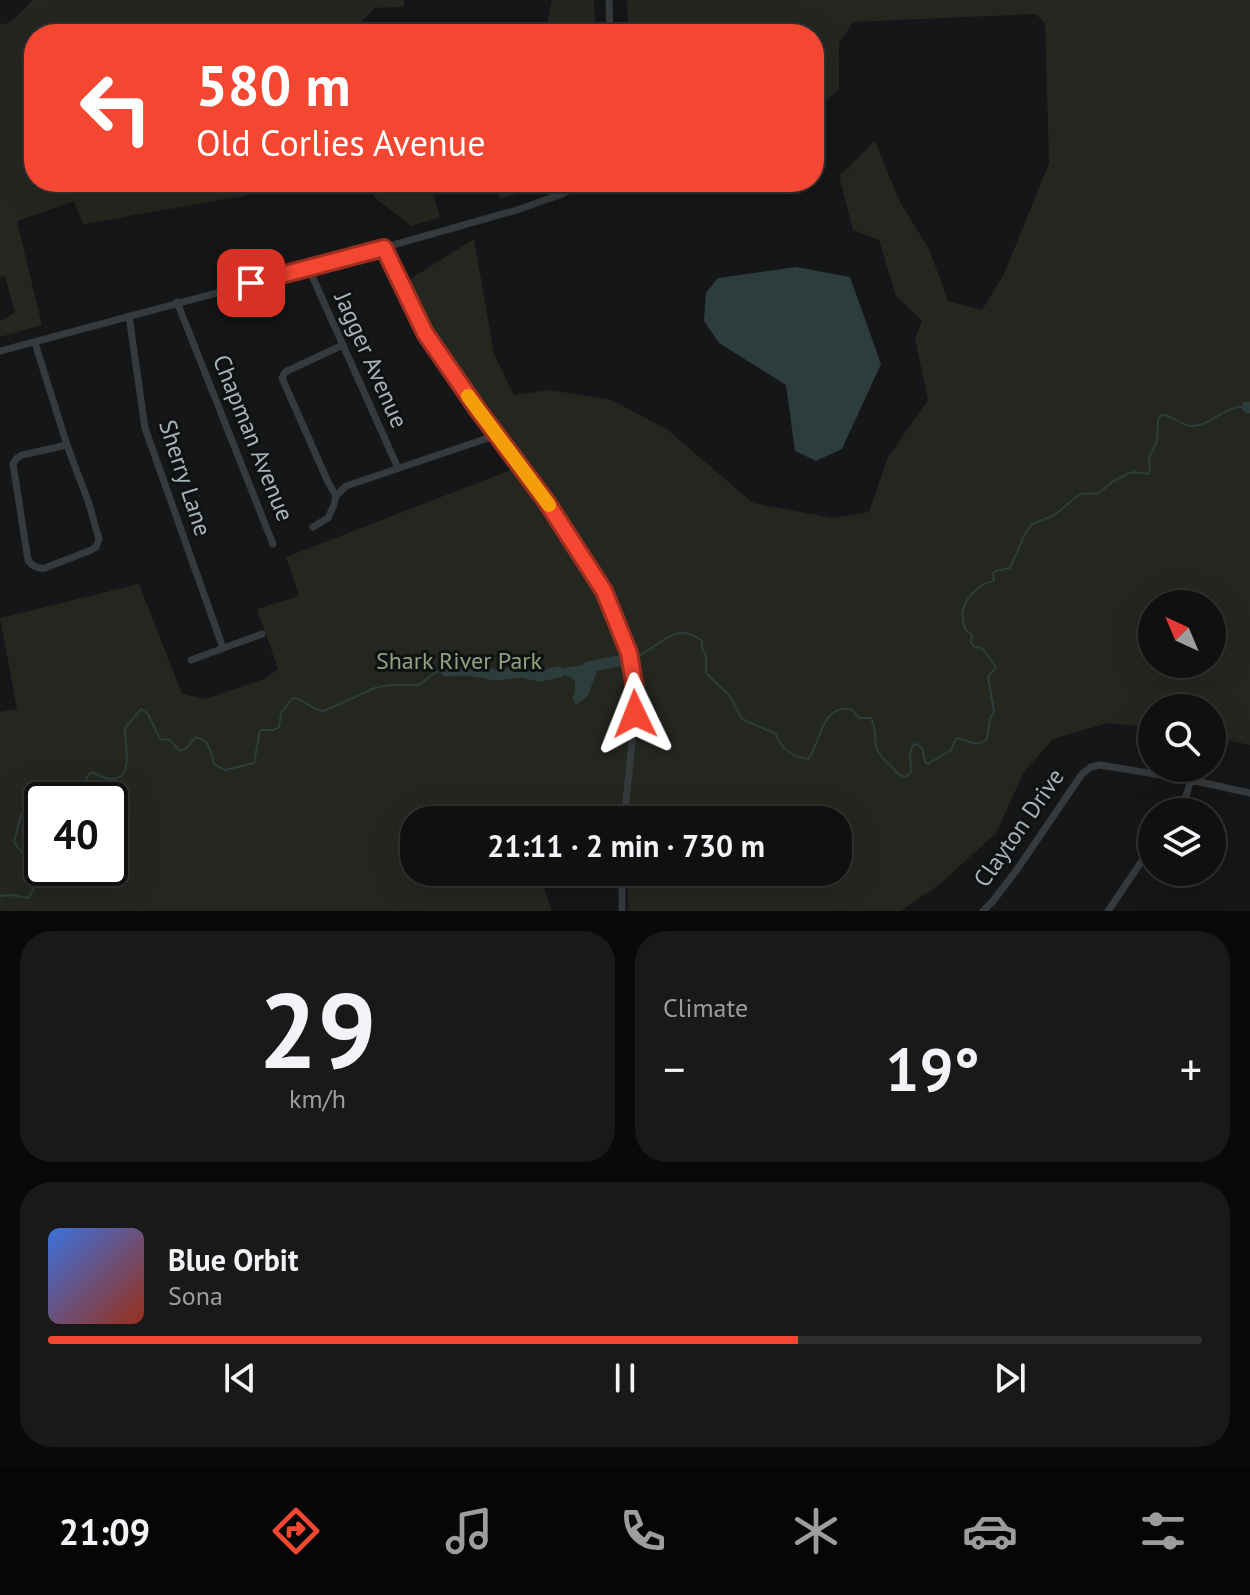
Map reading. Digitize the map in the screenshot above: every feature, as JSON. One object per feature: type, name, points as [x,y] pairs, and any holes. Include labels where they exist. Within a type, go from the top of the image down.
[{"type":"street","points":[[609,0],[610,24]]},
{"type":"street","points":[[0,351],[384,248],[542,202],[565,192]]},
{"type":"street","points":[[384,248],[425,333],[546,501],[596,576],[613,610],[629,653],[636,704],[625,806]]},
{"type":"street","name":"Jagger Avenue","points":[[308,267],[398,468]]},
{"type":"street","name":"Chapman Avenue","points":[[177,302],[273,544]]},
{"type":"street","name":"Sherry Lane","points":[[129,316],[145,428],[223,648]]},
{"type":"street","points":[[35,343],[99,539],[91,550],[38,568],[28,560],[13,464],[22,455],[67,445]]},
{"type":"street","points":[[336,496],[282,378],[285,372],[343,345]]},
{"type":"street","points":[[313,527],[331,513],[336,496],[346,486],[497,435]]},
{"type":"street","points":[[191,660],[262,634]]},
{"type":"street","name":"Clayton Drive","points":[[983,911],[1005,887],[1082,774],[1100,765],[1138,771]]},
{"type":"street","points":[[1200,782],[1250,793]]},
{"type":"street","points":[[1108,911],[1138,867]]},
{"type":"street","points":[[622,886],[622,911]]},
{"type":"green space","points":[[33,0],[404,0],[404,7],[375,8],[360,23],[363,24],[24,24],[24,192],[252,192],[245,196],[83,224],[74,201],[17,221],[42,325],[0,337],[0,321],[15,313],[5,276],[0,277],[0,25],[11,22]]},
{"type":"green space","points":[[552,0],[594,0],[595,24],[547,24]]},
{"type":"green space","name":"Shark River Park","points":[[627,0],[1250,0],[1250,745],[1226,740],[1226,694],[1138,694],[1138,726],[1108,723],[1053,739],[1024,772],[996,833],[940,884],[901,911],[628,911],[628,886],[852,886],[852,806],[583,804],[400,806],[400,886],[543,886],[552,911],[0,911],[0,712],[17,709],[0,618],[139,584],[182,694],[205,699],[264,679],[278,669],[257,609],[299,596],[286,557],[516,468],[426,317],[410,279],[474,239],[494,354],[514,395],[550,390],[612,400],[668,430],[753,503],[833,518],[869,512],[888,457],[928,400],[915,338],[922,321],[896,296],[879,240],[853,230],[839,176],[875,141],[899,200],[930,251],[948,301],[982,310],[1004,274],[1049,163],[1045,24],[1036,14],[853,22],[839,43],[839,90],[824,103],[824,24],[628,24]]},
{"type":"green space","points":[[373,192],[439,192],[433,194],[440,217],[411,226],[375,198]]},
{"type":"green space","points":[[497,192],[524,192],[500,199]]},
{"type":"shaded area","points":[[796,267],[850,277],[881,364],[842,449],[816,461],[795,451],[786,385],[719,343],[704,321],[706,293],[718,278]]},
{"type":"shaded area","points":[[601,662],[604,665],[598,668],[588,696],[576,705],[572,698],[575,681],[564,676],[545,676],[546,671]]},
{"type":"waterway","points":[[633,658],[674,634],[692,635],[702,641],[706,673],[729,695],[742,719],[776,734],[784,748],[792,754],[808,759],[827,718],[833,713],[851,709],[859,718],[871,718],[876,747],[883,759],[906,777],[911,772],[910,753],[913,745],[922,748],[928,764],[951,750],[956,738],[975,743],[987,739],[994,711],[988,677],[996,667],[982,648],[971,643],[972,635],[965,629],[962,612],[975,591],[994,581],[995,571],[1010,568],[1032,524],[1053,516],[1080,494],[1099,493],[1127,474],[1148,474],[1149,458],[1157,441],[1161,415],[1192,426],[1206,423],[1231,409],[1247,407]]},
{"type":"waterway","points":[[588,667],[628,659]]},
{"type":"waterway","points":[[85,782],[91,772],[110,779],[123,774],[127,759],[125,728],[141,709],[148,714],[160,739],[170,740],[180,751],[195,738],[200,738],[207,743],[215,765],[225,770],[254,763],[260,730],[279,727],[281,713],[293,698],[324,711],[375,688],[419,685],[436,672],[465,669],[545,676]]},
{"type":"waterway","points":[[446,671],[468,670],[496,675],[520,672],[540,676],[559,672]]},
{"type":"waterway","points":[[24,811],[14,842],[24,854]]},
{"type":"waterway","points":[[0,896],[29,898],[35,886]]},
{"type":"slow traffic","points":[[468,396],[549,505]]},
{"type":"route","points":[[251,283],[384,248],[425,333],[546,501],[604,591],[629,653],[635,689],[635,714]]}]
